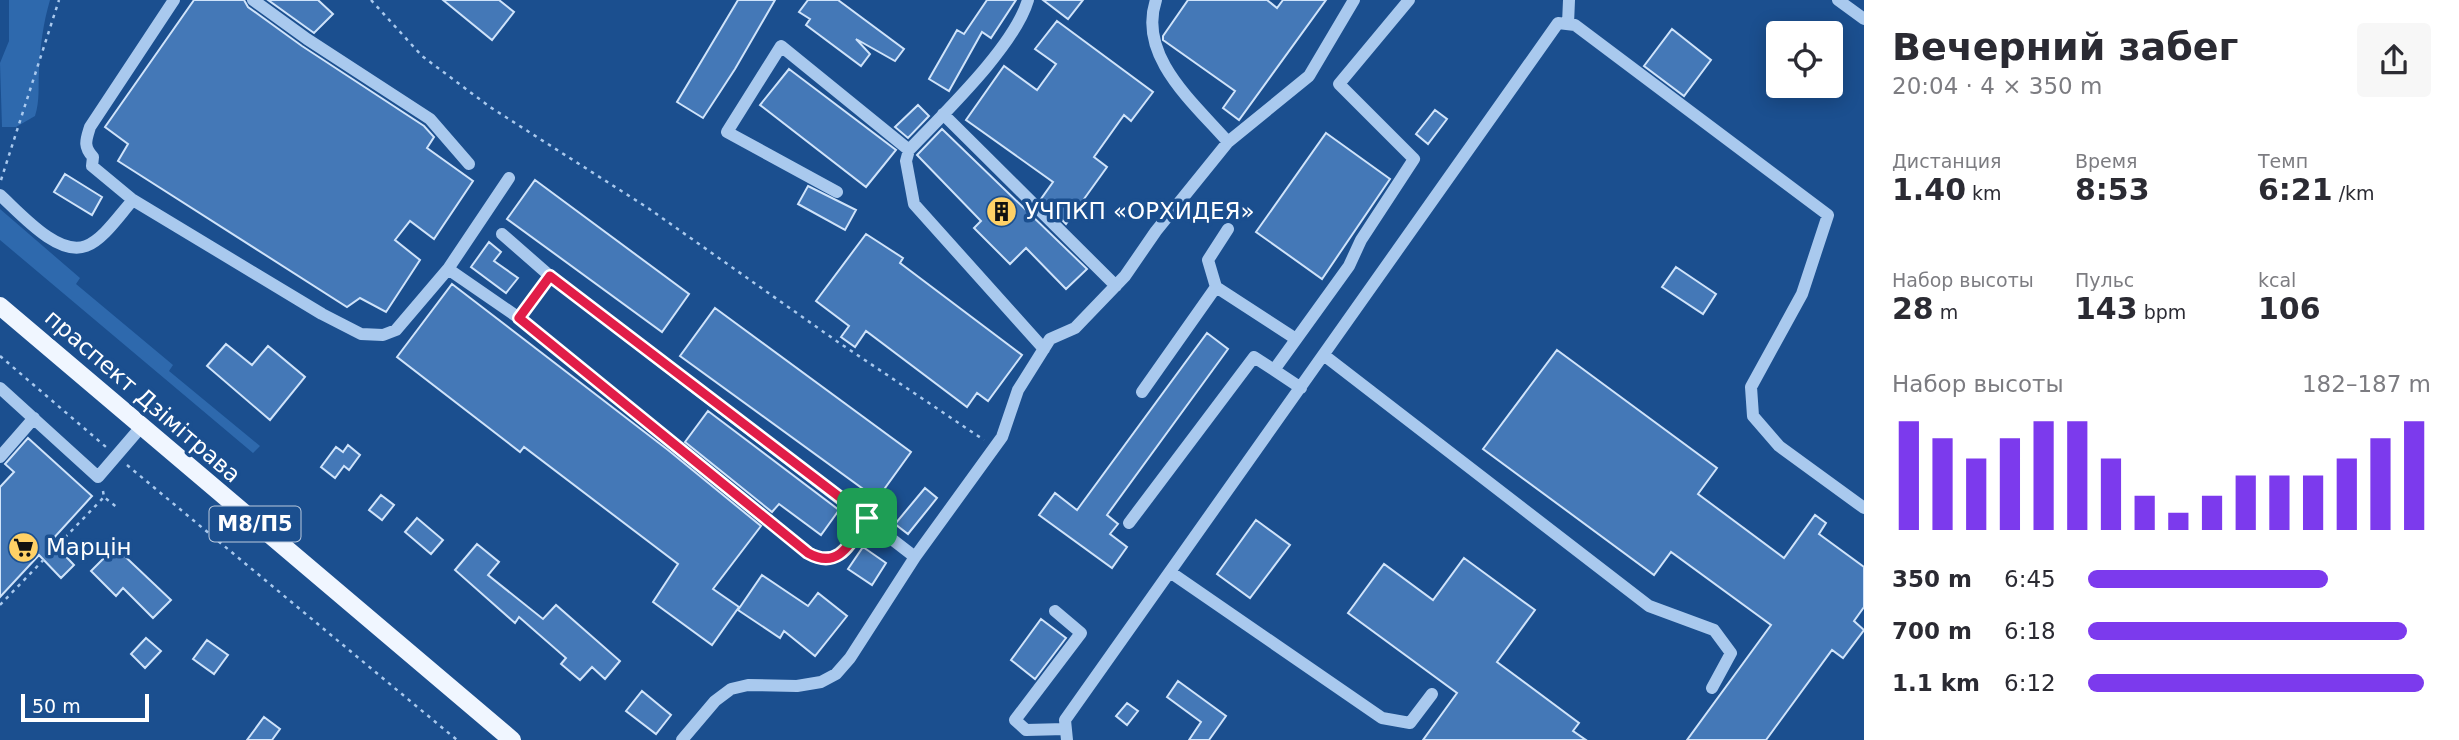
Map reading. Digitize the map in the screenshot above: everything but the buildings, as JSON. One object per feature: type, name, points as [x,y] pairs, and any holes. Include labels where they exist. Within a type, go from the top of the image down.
[{"type":"main road","name":"праспект Дзімітрава","points":[[0,306],[512,740]]},
{"type":"lane","points":[[174,0],[90,127],[85,141],[86,149],[93,157],[92,166],[133,200],[323,314],[361,334],[383,335],[396,330],[448,269],[509,178]]},
{"type":"lane","points":[[253,0],[307,39],[430,119],[469,164]]},
{"type":"lane","points":[[1028,0],[1024,12],[985,68],[909,150],[906,161],[914,204],[1044,349]]},
{"type":"lane","points":[[1156,0],[1150,18],[1154,46],[1177,84],[1228,142]]},
{"type":"lane","points":[[682,740],[715,701],[731,689],[748,685],[797,686],[821,682],[836,674],[850,658],[915,557],[1002,437],[1017,390],[1051,339],[1075,328],[1116,286],[1156,231],[1228,142],[1309,76],[1354,0]]},
{"type":"lane","points":[[1274,370],[1349,266],[1361,240],[1414,159],[1339,84],[1409,0]]},
{"type":"lane","points":[[1568,24],[1569,0]]},
{"type":"lane","points":[[1838,0],[1864,19]]},
{"type":"lane","points":[[1055,611],[1081,633],[1015,720],[1026,730],[1066,734],[1065,720],[1558,23],[1575,25],[1828,215],[1802,294],[1751,387],[1753,416],[1779,446],[1864,508]]},
{"type":"lane","points":[[837,192],[727,132],[781,46],[909,150]]},
{"type":"lane","points":[[943,114],[1116,286]]},
{"type":"lane","points":[[0,195],[54,242],[71,250],[88,246],[133,200]]},
{"type":"lane","points":[[1228,229],[1208,260],[1216,287],[1296,339]]},
{"type":"lane","points":[[502,234],[550,276],[915,557]]},
{"type":"lane","points":[[448,269],[519,318],[808,553],[817,558],[831,559],[842,554],[867,518]]},
{"type":"lane","points":[[519,318],[550,276]]},
{"type":"lane","points":[[1142,392],[1216,287]]},
{"type":"lane","points":[[1325,356],[1649,606],[1714,630],[1731,653],[1712,688]]},
{"type":"lane","points":[[1129,523],[1254,357],[1301,388]]},
{"type":"lane","points":[[0,388],[98,477],[141,427]]},
{"type":"lane","points":[[1,453],[34,418]]},
{"type":"lane","points":[[1170,572],[1382,718],[1410,723],[1432,694]]},
{"type":"path","points":[[0,183],[59,0]]},
{"type":"path","points":[[371,0],[422,56],[490,107],[648,208],[835,340],[995,447]]},
{"type":"path","points":[[0,356],[457,740]]},
{"type":"path","points":[[98,477],[104,497],[119,509]]},
{"type":"path","points":[[0,605],[104,497]]},
{"type":"shaded area","points":[[9,0],[50,0],[41,45],[35,116],[16,127],[2,127],[0,63],[9,41]]},
{"type":"shaded area","points":[[0,209],[80,278],[76,284],[173,365],[169,371],[260,446],[253,453],[0,240]]},
{"type":"place","name":"УЧПКП «ОРХИДЕЯ»","points":[[1002,211]]},
{"type":"place","name":"Марцін","points":[[23,547]]},
{"type":"route","points":[[550,276],[867,518],[842,554],[831,559],[817,558],[808,553],[519,318],[550,276]]}]
